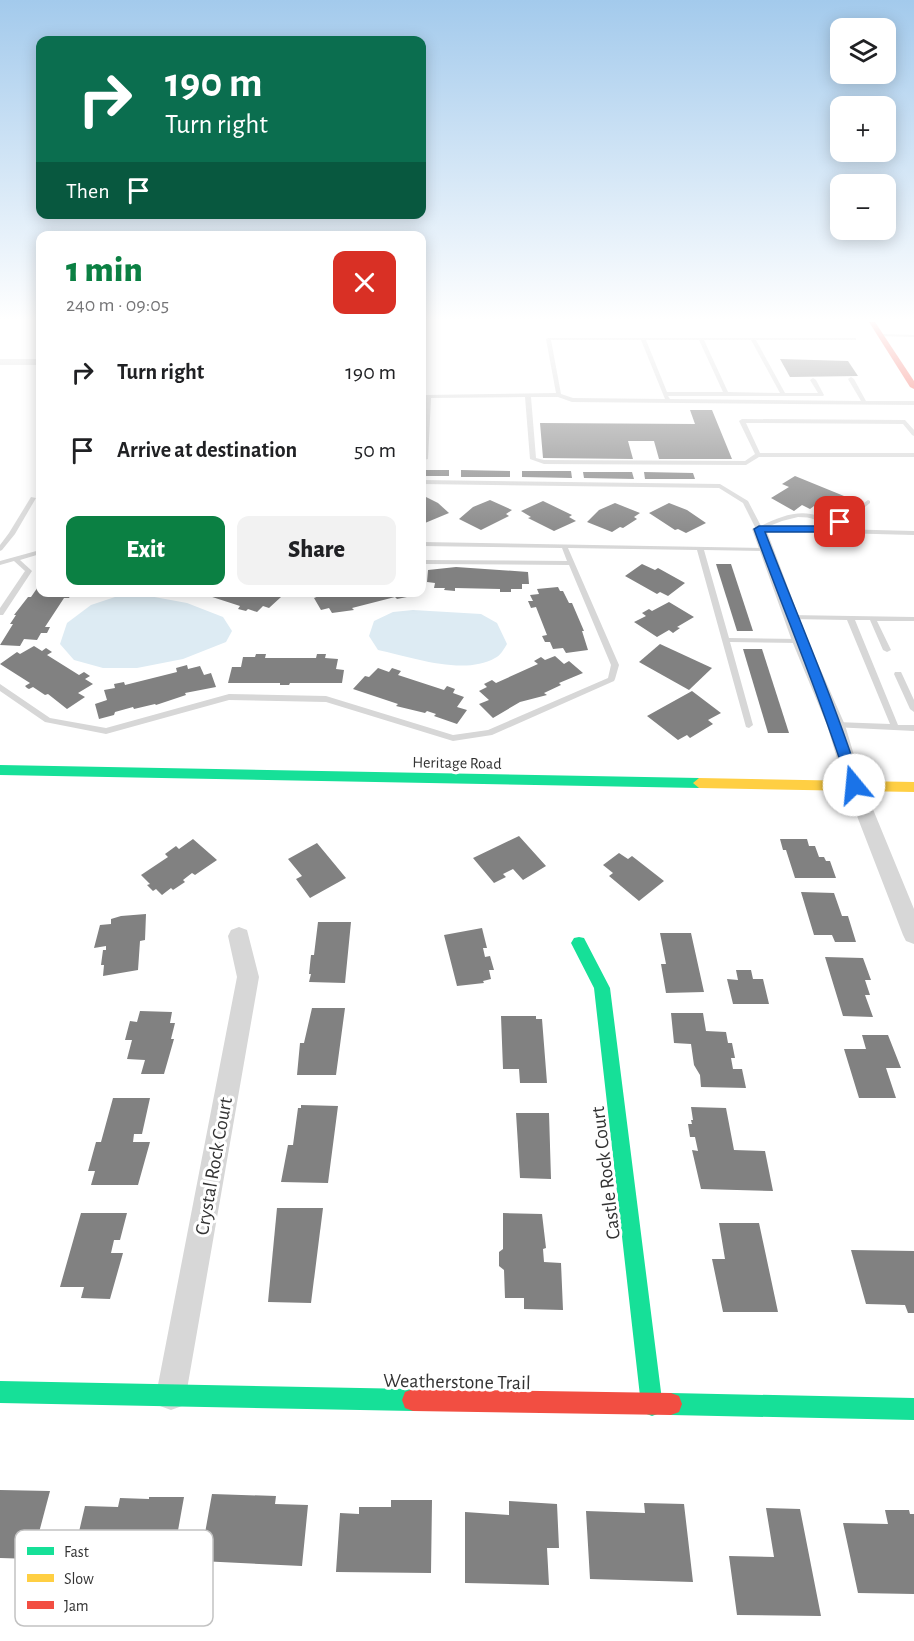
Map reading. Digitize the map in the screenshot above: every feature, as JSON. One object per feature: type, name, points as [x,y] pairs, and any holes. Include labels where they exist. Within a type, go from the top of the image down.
[{"type":"main road","name":"Heritage Road","points":[[0,770],[854,785],[914,788]]},
{"type":"main road","name":"Castle Rock Court","points":[[579,943],[602,988],[652,1405]]},
{"type":"main road","name":"Weatherstone Trail","points":[[0,1392],[914,1409]]},
{"type":"street","points":[[759,529],[800,641],[836,725],[854,785],[909,912],[914,935]]},
{"type":"street","name":"Crystal Rock Court","points":[[171,1395],[248,977],[239,936]]},
{"type":"lane","points":[[426,428],[428,399]]},
{"type":"lane","points":[[528,399],[533,459],[544,462],[746,463],[758,455],[914,455]]},
{"type":"lane","points":[[568,399],[914,403]]},
{"type":"lane","points":[[862,399],[865,403]]},
{"type":"lane","points":[[758,455],[742,421],[905,422],[914,434]]},
{"type":"lane","points":[[426,482],[720,486],[746,502],[759,529]]},
{"type":"lane","points":[[0,549],[12,534],[33,498]]},
{"type":"lane","points":[[833,529],[868,502]]},
{"type":"lane","points":[[759,529],[786,515],[806,514],[825,520],[833,529]]},
{"type":"lane","points":[[759,529],[914,532]]},
{"type":"lane","points":[[426,544],[766,549]]},
{"type":"lane","points":[[0,687],[48,720],[105,731],[229,698],[326,699],[453,738],[489,734],[611,679],[615,665],[564,546]]},
{"type":"lane","points":[[700,548],[749,725]]},
{"type":"lane","points":[[0,562],[36,553]]},
{"type":"lane","points":[[0,614],[29,571],[15,558]]},
{"type":"lane","points":[[426,562],[572,564]]},
{"type":"lane","points":[[792,618],[914,619]]},
{"type":"lane","points":[[850,618],[895,727]]},
{"type":"lane","points":[[872,618],[887,650]]},
{"type":"lane","points":[[726,640],[800,641]]},
{"type":"lane","points":[[898,674],[914,709]]},
{"type":"lane","points":[[836,725],[914,728]]},
{"type":"shaded area","points":[[115,597],[154,597],[187,603],[223,617],[232,631],[226,642],[183,659],[137,668],[103,668],[74,660],[60,644],[67,623],[91,605]]},
{"type":"shaded area","points":[[413,610],[481,614],[497,623],[507,644],[497,657],[468,665],[437,663],[378,650],[369,636],[374,621],[393,612]]},
{"type":"building","points":[[690,410],[712,410],[732,459],[659,459],[654,441],[628,441],[633,459],[543,458],[540,423],[695,424]]},
{"type":"building","points":[[426,470],[449,470],[449,476],[426,476]]},
{"type":"building","points":[[461,470],[510,471],[510,477],[461,477]]},
{"type":"building","points":[[522,471],[571,471],[572,478],[522,477]]},
{"type":"building","points":[[583,472],[632,472],[634,479],[584,478]]},
{"type":"building","points":[[644,472],[693,473],[695,479],[645,479]]},
{"type":"building","points":[[795,476],[844,496],[841,498],[844,499],[833,503],[827,501],[821,504],[825,506],[821,509],[814,506],[810,509],[802,505],[794,511],[771,498],[789,487],[782,484]]},
{"type":"building","points":[[426,497],[438,503],[449,513],[426,523]]},
{"type":"building","points":[[490,500],[512,510],[506,514],[509,516],[481,530],[459,519],[473,507]]},
{"type":"building","points":[[543,501],[572,515],[569,517],[576,521],[554,531],[528,518],[531,517],[521,511]]},
{"type":"building","points":[[615,503],[640,513],[634,517],[637,519],[612,532],[587,522],[599,510]]},
{"type":"building","points":[[669,503],[687,510],[706,523],[686,533],[675,530],[649,513]]},
{"type":"building","points":[[642,564],[655,570],[658,568],[685,583],[668,596],[660,592],[657,594],[625,576]]},
{"type":"building","points":[[716,564],[731,564],[753,631],[737,631]]},
{"type":"building","points":[[456,567],[528,572],[529,584],[522,584],[522,589],[500,592],[500,589],[455,588],[455,591],[444,590],[445,588],[434,588],[435,583],[427,582],[428,570]]},
{"type":"building","points":[[558,587],[560,591],[563,591],[569,603],[572,603],[584,631],[582,631],[588,650],[566,653],[563,648],[553,649],[550,642],[545,642],[542,636],[547,635],[536,607],[531,608],[528,601],[533,601],[530,595],[539,594],[537,589]]},
{"type":"building","points":[[36,590],[36,597],[70,597],[64,598],[45,627],[50,627],[47,633],[41,633],[37,640],[24,639],[20,646],[0,645],[13,624],[10,624],[16,615],[14,615],[28,597],[31,597]]},
{"type":"building","points":[[212,597],[281,597],[269,608],[263,606],[257,612],[238,609],[240,606]]},
{"type":"building","points":[[395,597],[352,608],[354,610],[332,613],[329,608],[321,610],[314,598]]},
{"type":"building","points":[[669,602],[694,617],[677,627],[680,628],[673,633],[669,630],[657,637],[634,622],[646,616],[642,613],[649,609],[652,611]]},
{"type":"building","points":[[660,644],[712,668],[689,690],[639,662]]},
{"type":"building","points":[[34,646],[42,651],[46,648],[52,652],[47,655],[79,675],[84,672],[90,676],[85,679],[93,684],[78,693],[85,697],[67,709],[48,694],[45,695],[33,687],[27,688],[25,686],[30,683],[0,664],[17,652],[20,654]]},
{"type":"building","points":[[743,649],[762,649],[789,733],[768,733]]},
{"type":"building","points":[[256,654],[266,654],[265,658],[316,658],[317,654],[326,654],[325,658],[338,659],[336,669],[344,670],[342,683],[280,685],[280,683],[228,683],[232,667],[241,667],[243,657],[255,657]]},
{"type":"building","points":[[555,656],[564,664],[569,661],[583,673],[559,683],[561,685],[544,693],[547,695],[520,702],[493,718],[479,704],[489,700],[479,691],[487,687],[484,684],[492,680],[496,683],[538,664],[534,661],[541,657],[545,660]]},
{"type":"building","points":[[187,665],[188,669],[200,666],[204,675],[211,673],[216,687],[185,693],[186,695],[156,705],[134,709],[133,707],[99,719],[95,704],[107,700],[104,690],[115,688],[114,684],[124,682],[125,685],[177,672],[176,668]]},
{"type":"building","points":[[378,668],[389,672],[392,668],[401,671],[398,675],[444,690],[447,686],[455,689],[453,693],[464,697],[457,707],[467,710],[457,724],[434,716],[436,714],[396,706],[398,704],[353,689],[365,676],[369,677]]},
{"type":"building","points":[[692,691],[721,713],[708,720],[713,724],[690,738],[687,735],[678,740],[647,716]]},
{"type":"building","points":[[519,836],[546,866],[523,880],[513,869],[503,874],[506,877],[494,883],[473,858]]},
{"type":"building","points":[[193,839],[217,860],[195,875],[192,873],[183,880],[185,882],[173,890],[171,888],[162,895],[156,889],[153,891],[141,875],[168,857],[165,854],[176,846],[179,849]]},
{"type":"building","points":[[780,839],[807,839],[809,846],[815,846],[819,857],[830,861],[836,878],[795,878]]},
{"type":"building","points":[[317,843],[346,878],[310,898],[296,879],[302,876],[288,859]]},
{"type":"building","points":[[619,853],[628,859],[632,856],[664,881],[639,901],[609,876],[613,873],[603,865]]},
{"type":"building","points":[[801,892],[834,893],[842,916],[848,916],[856,942],[835,942],[832,935],[814,935]]},
{"type":"building","points":[[146,914],[145,940],[140,941],[138,970],[103,976],[104,965],[101,965],[103,950],[106,950],[106,946],[94,948],[100,925],[111,924],[111,919],[121,916]]},
{"type":"building","points":[[318,922],[351,922],[345,983],[309,982],[311,955],[314,955]]},
{"type":"building","points":[[482,928],[487,948],[483,948],[485,957],[490,956],[494,970],[489,970],[491,979],[483,981],[484,983],[457,986],[444,935]]},
{"type":"building","points":[[660,933],[691,933],[704,992],[666,993],[661,964],[666,964]]},
{"type":"building","points":[[825,957],[863,958],[871,980],[865,980],[870,995],[865,995],[873,1017],[843,1016]]},
{"type":"building","points":[[736,970],[751,970],[753,979],[763,979],[769,1004],[733,1004],[727,979],[738,980]]},
{"type":"building","points":[[312,1008],[345,1008],[336,1075],[297,1075],[300,1043],[304,1043]]},
{"type":"building","points":[[140,1011],[172,1012],[170,1023],[175,1023],[171,1039],[174,1039],[164,1074],[141,1074],[145,1060],[127,1059],[132,1040],[125,1040],[130,1021],[137,1022]]},
{"type":"building","points":[[671,1013],[703,1013],[706,1031],[726,1032],[728,1043],[732,1043],[735,1058],[731,1058],[733,1069],[742,1069],[746,1088],[701,1087],[700,1075],[694,1065],[691,1044],[674,1043]]},
{"type":"building","points":[[501,1016],[536,1016],[536,1019],[542,1019],[547,1083],[520,1083],[519,1069],[503,1069]]},
{"type":"building","points":[[862,1035],[888,1035],[901,1068],[886,1068],[896,1098],[859,1098],[844,1049],[866,1049]]},
{"type":"building","points":[[113,1098],[150,1098],[142,1134],[134,1134],[133,1142],[150,1142],[138,1185],[91,1185],[95,1171],[88,1171],[96,1142],[101,1142]]},
{"type":"building","points":[[301,1105],[338,1106],[328,1183],[281,1182],[288,1145],[293,1145],[298,1108],[301,1108]]},
{"type":"building","points":[[691,1107],[726,1108],[734,1150],[765,1151],[773,1191],[701,1189],[692,1150],[698,1151],[695,1137],[690,1137],[688,1124],[692,1124],[691,1120],[693,1120]]},
{"type":"building","points":[[516,1113],[549,1113],[551,1179],[520,1178]]},
{"type":"building","points":[[277,1208],[323,1208],[311,1303],[268,1302]]},
{"type":"building","points":[[81,1213],[127,1213],[120,1240],[114,1240],[111,1253],[123,1253],[110,1299],[81,1298],[84,1287],[60,1287]]},
{"type":"building","points":[[503,1213],[542,1214],[546,1248],[543,1249],[544,1262],[561,1263],[563,1310],[524,1309],[524,1298],[505,1298],[504,1270],[499,1266],[499,1252],[503,1249]]},
{"type":"building","points":[[719,1223],[759,1223],[778,1312],[723,1312],[712,1259],[725,1259]]},
{"type":"building","points":[[851,1250],[914,1251],[914,1313],[908,1313],[905,1305],[866,1304]]},
{"type":"building","points":[[0,1490],[50,1491],[40,1530],[15,1530],[15,1558],[0,1558]]},
{"type":"building","points":[[212,1494],[276,1496],[275,1504],[308,1505],[302,1566],[213,1562],[213,1530],[206,1530]]},
{"type":"building","points":[[149,1497],[184,1497],[178,1530],[79,1530],[85,1506],[118,1507],[120,1498],[149,1499]]},
{"type":"building","points":[[391,1500],[432,1500],[431,1573],[336,1572],[340,1513],[359,1514],[359,1507],[391,1507]]},
{"type":"building","points":[[509,1501],[557,1504],[559,1548],[547,1548],[549,1585],[465,1583],[465,1512],[509,1515]]},
{"type":"building","points":[[644,1503],[684,1504],[693,1582],[590,1579],[586,1511],[645,1513]]},
{"type":"building","points":[[766,1508],[800,1509],[821,1616],[737,1615],[729,1556],[774,1557]]},
{"type":"building","points":[[885,1510],[909,1510],[910,1514],[914,1514],[914,1594],[858,1593],[843,1523],[888,1524]]},
{"type":"traffic: fast","points":[[0,770],[699,783]]},
{"type":"traffic: fast","points":[[579,943],[602,988],[652,1405]]},
{"type":"traffic: fast","points":[[0,1392],[413,1400]]},
{"type":"traffic: fast","points":[[671,1404],[914,1409]]},
{"type":"traffic: slow","points":[[699,783],[914,787]]},
{"type":"traffic: jam","points":[[413,1400],[671,1404]]},
{"type":"route","points":[[840,522],[833,529],[759,529],[800,641],[836,725],[854,785]]}]
